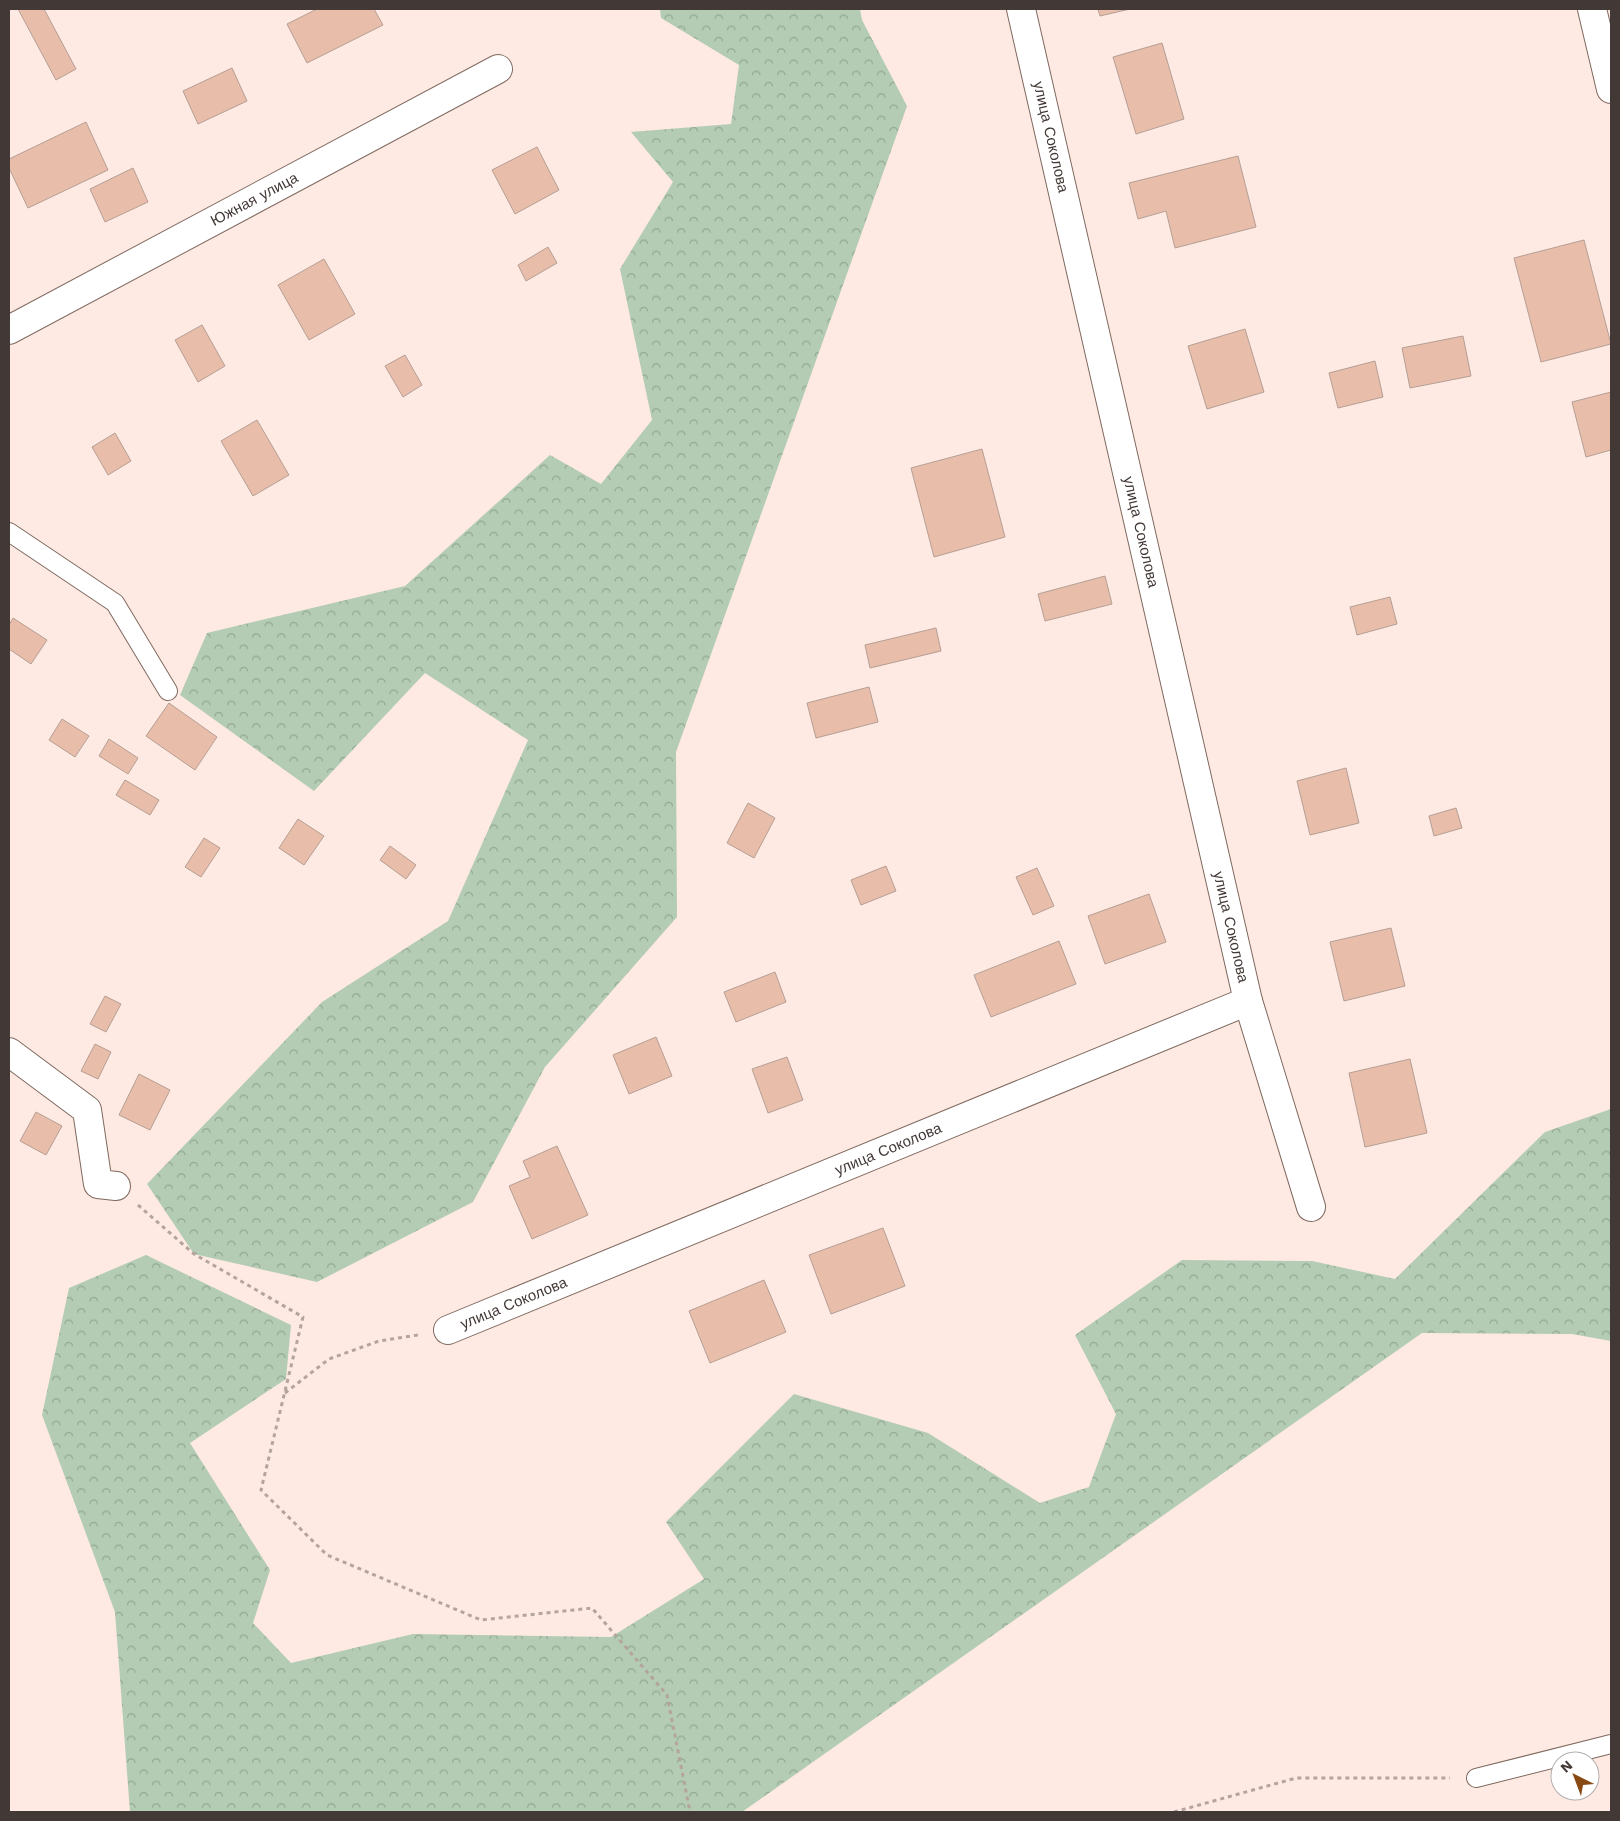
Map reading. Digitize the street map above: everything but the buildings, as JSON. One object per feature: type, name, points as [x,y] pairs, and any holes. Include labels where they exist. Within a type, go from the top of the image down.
[{"type":"street","name":"улица Соколова","points":[[448,1330],[1248,1001],[1021,9]]},
{"type":"street","points":[[1592,9],[1611,88]]},
{"type":"street","name":"Южная улица","points":[[9,330],[498,69]]},
{"type":"street","points":[[1248,1001],[1312,1207]]},
{"type":"street","points":[[9,1052],[87,1110],[98,1184],[116,1186]]},
{"type":"lane","points":[[9,532],[115,603],[168,691]]},
{"type":"lane","points":[[1476,1778],[1611,1744]]},
{"type":"path","points":[[116,1186],[194,1254],[303,1317],[261,1490],[326,1555],[481,1620],[592,1608],[667,1695],[690,1812]]},
{"type":"path","points":[[285,1393],[329,1359],[379,1341],[448,1330]]},
{"type":"path","points":[[1174,1812],[1296,1778],[1476,1778]]},
{"type":"green space","points":[[660,9],[860,9],[862,20],[907,106],[676,752],[677,917],[545,1067],[473,1202],[317,1282],[194,1254],[147,1184],[322,1002],[448,921],[528,740],[425,673],[314,791],[180,695],[207,633],[405,586],[550,455],[601,484],[652,420],[620,269],[673,182],[631,132],[731,124],[739,65],[661,18]]},
{"type":"green space","points":[[1611,1109],[1611,1341],[1572,1334],[1422,1333],[742,1812],[130,1812],[115,1612],[42,1415],[69,1288],[146,1255],[291,1325],[286,1379],[190,1443],[270,1570],[253,1623],[291,1663],[413,1634],[611,1637],[704,1579],[666,1522],[794,1394],[928,1433],[1040,1503],[1089,1487],[1116,1414],[1075,1335],[1182,1260],[1312,1261],[1395,1279],[1545,1132]]}]
